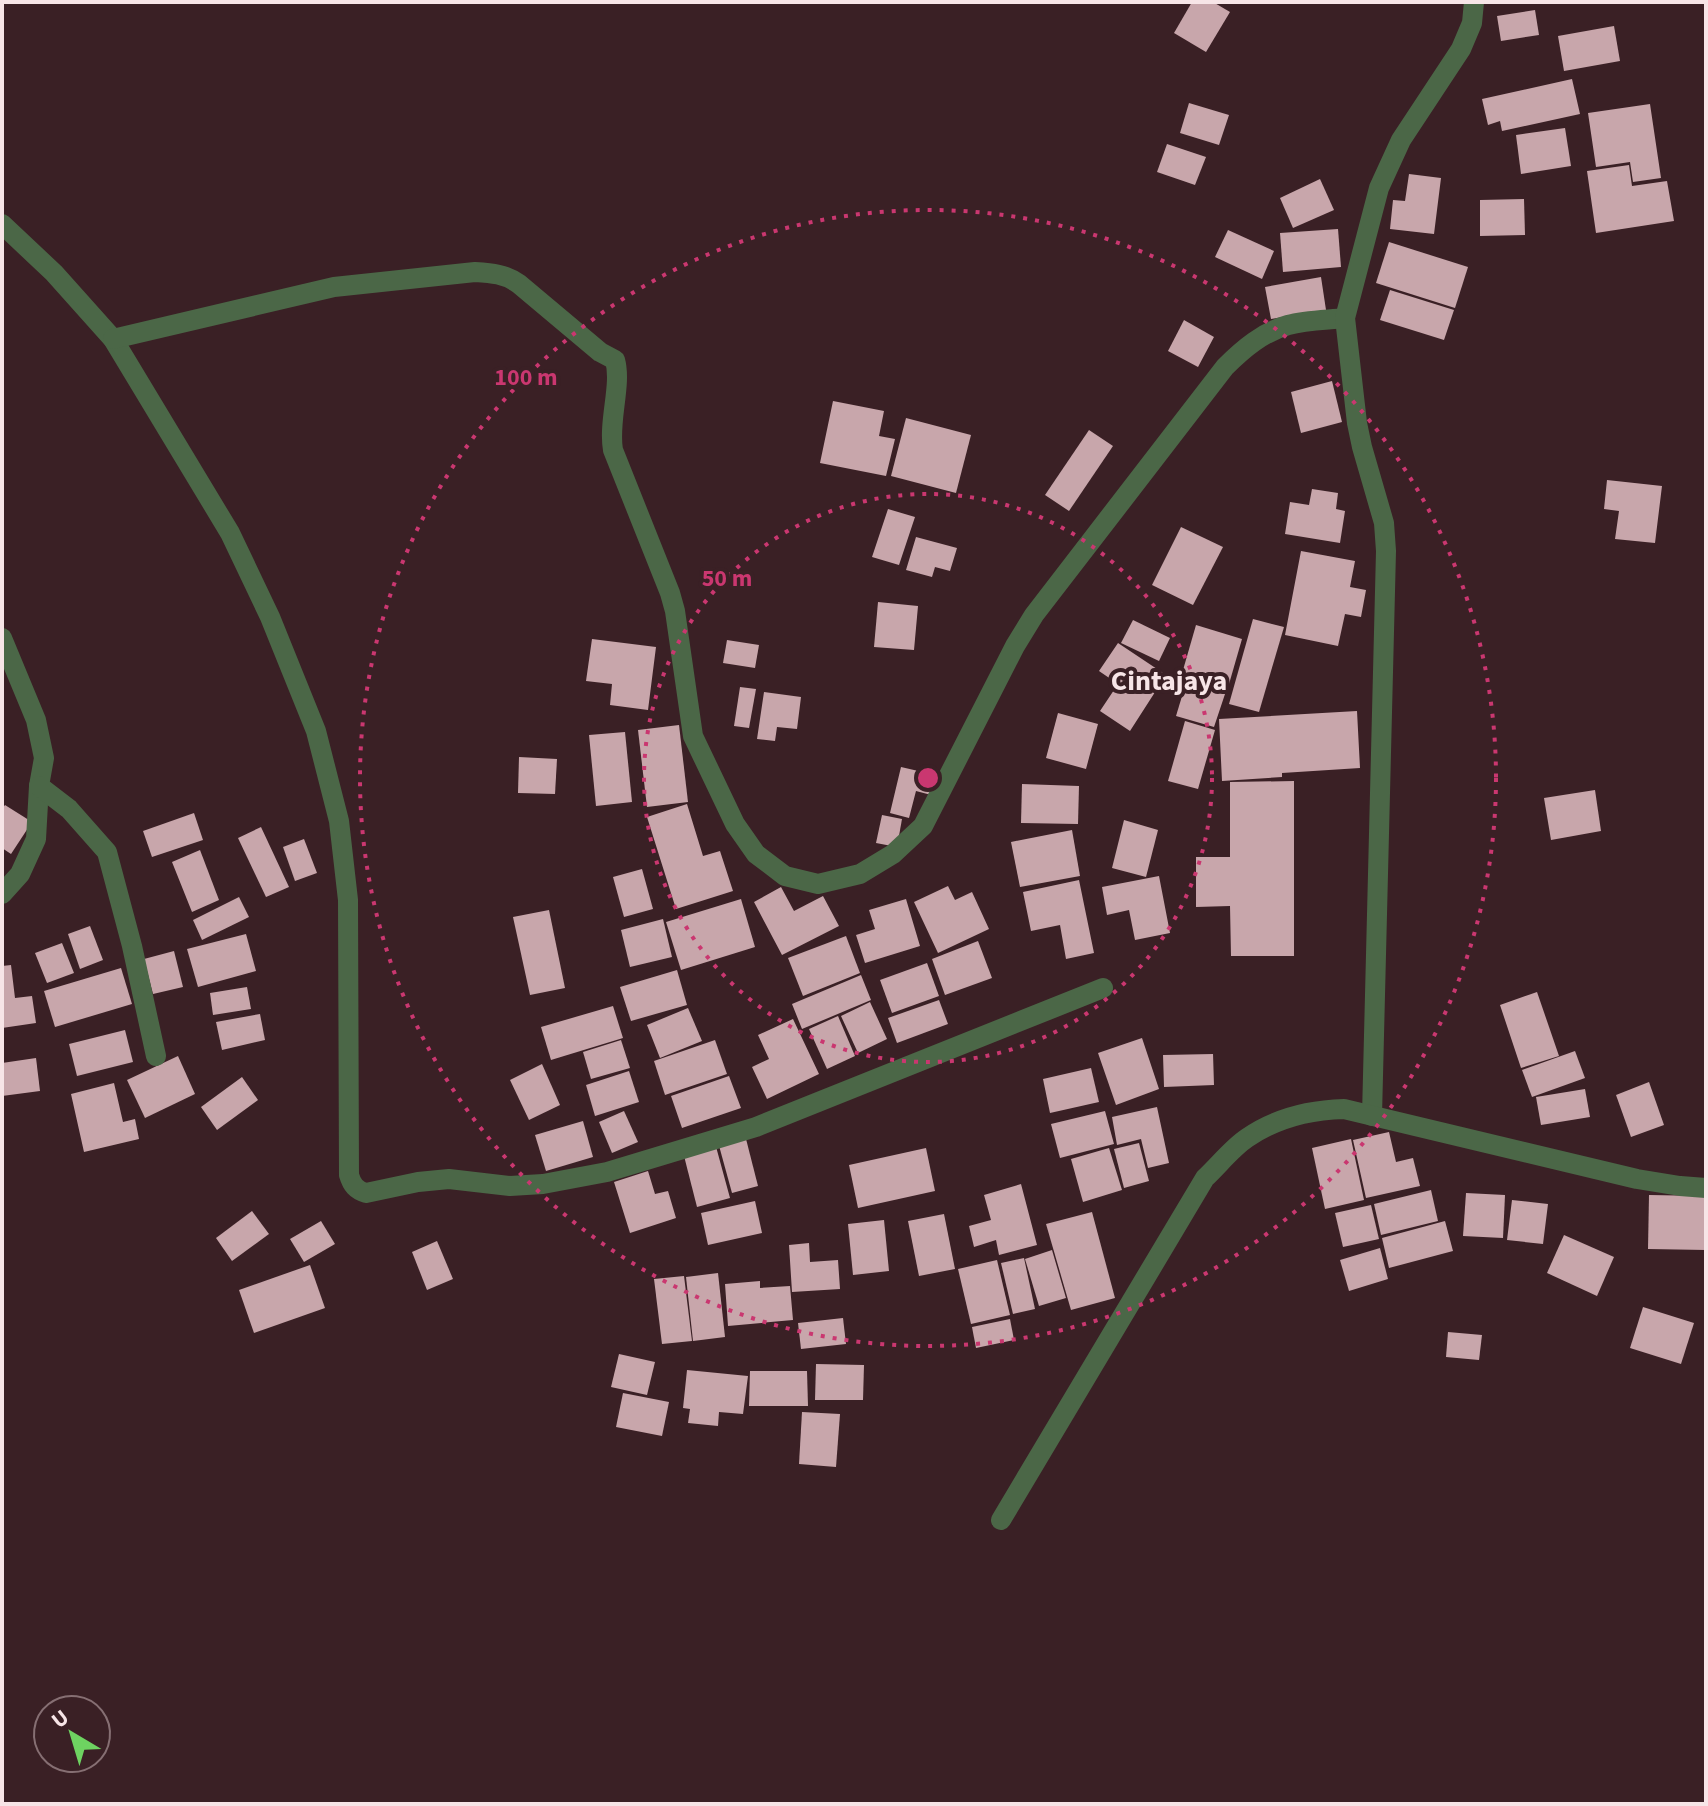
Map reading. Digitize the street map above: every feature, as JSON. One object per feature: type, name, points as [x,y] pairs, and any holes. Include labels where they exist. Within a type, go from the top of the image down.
[{"type":"street","points":[[1372,1116],[1386,551],[1384,523],[1357,423],[1347,332],[1379,188],[1401,140],[1461,49],[1472,23],[1474,2]]},
{"type":"street","points":[[2,224],[54,273],[113,339],[230,533],[270,617],[316,731],[339,821],[348,900],[349,1175],[358,1190],[366,1193],[449,1179],[510,1186],[543,1184],[607,1172],[756,1127],[1103,988]]},
{"type":"street","points":[[113,339],[334,287],[475,272],[509,278],[608,356],[617,371],[611,437],[613,450],[670,593],[693,736],[735,824],[756,854],[785,876],[818,884],[860,874],[893,854],[923,826],[1034,615],[1225,367],[1244,348],[1289,324],[1347,332]]},
{"type":"street","points":[[2,638],[36,720],[44,758],[36,839],[20,874],[2,894]]},
{"type":"street","points":[[39,786],[69,809],[107,852],[156,1056]]},
{"type":"street","points":[[1001,1520],[1205,1178],[1246,1138],[1284,1119],[1316,1110],[1344,1109],[1637,1179],[1706,1188]]},
{"type":"building","points":[[1192,2],[1213,2],[1230,12],[1206,52],[1174,33]]},
{"type":"building","points":[[1535,10],[1539,35],[1501,41],[1497,16]]},
{"type":"building","points":[[1614,26],[1620,61],[1564,71],[1558,36]]},
{"type":"building","points":[[1572,79],[1580,114],[1502,131],[1500,121],[1488,125],[1482,99]]},
{"type":"building","points":[[1189,103],[1229,115],[1219,145],[1180,133]]},
{"type":"building","points":[[1650,104],[1661,178],[1633,182],[1630,162],[1596,167],[1588,113]]},
{"type":"building","points":[[1565,128],[1571,166],[1521,174],[1516,135]]},
{"type":"building","points":[[1167,144],[1206,157],[1195,185],[1157,172]]},
{"type":"building","points":[[1629,165],[1632,186],[1667,181],[1674,221],[1596,233],[1587,171]]},
{"type":"building","points":[[1409,174],[1441,178],[1434,234],[1390,229],[1393,200],[1405,201]]},
{"type":"building","points":[[1320,179],[1334,210],[1293,228],[1280,198]]},
{"type":"building","points":[[1524,199],[1525,235],[1480,236],[1480,200]]},
{"type":"building","points":[[1338,229],[1341,267],[1283,272],[1280,233]]},
{"type":"building","points":[[1228,230],[1274,251],[1262,279],[1215,257]]},
{"type":"building","points":[[1389,242],[1468,267],[1455,308],[1376,283]]},
{"type":"building","points":[[1321,277],[1326,310],[1271,319],[1265,287]]},
{"type":"building","points":[[1390,290],[1454,310],[1444,340],[1380,320]]},
{"type":"building","points":[[1184,320],[1214,337],[1198,367],[1168,351]]},
{"type":"building","points":[[1332,381],[1342,422],[1301,433],[1291,392]]},
{"type":"building","points":[[833,401],[884,411],[879,436],[895,439],[886,476],[820,463]]},
{"type":"building","points":[[906,418],[971,435],[956,493],[891,476]]},
{"type":"building","points":[[1089,430],[1113,446],[1069,511],[1045,495]]},
{"type":"building","points":[[1607,480],[1662,486],[1655,543],[1615,539],[1619,511],[1604,509]]},
{"type":"building","points":[[1312,489],[1338,493],[1336,509],[1345,511],[1340,543],[1285,534],[1290,502],[1309,505]]},
{"type":"building","points":[[888,509],[915,517],[899,565],[872,557]]},
{"type":"building","points":[[1181,527],[1223,547],[1193,605],[1152,585]]},
{"type":"building","points":[[916,537],[957,548],[950,571],[935,567],[932,577],[906,570]]},
{"type":"building","points":[[1301,551],[1355,561],[1350,587],[1366,590],[1361,617],[1345,614],[1338,646],[1285,635]]},
{"type":"building","points":[[878,602],[918,606],[914,650],[874,647]]},
{"type":"building","points":[[1253,619],[1284,627],[1259,712],[1229,704]]},
{"type":"building","points":[[1133,620],[1170,638],[1159,661],[1121,643]]},
{"type":"building","points":[[1196,625],[1242,639],[1227,691],[1181,677]]},
{"type":"building","points":[[592,639],[656,647],[648,710],[610,705],[612,684],[586,681]]},
{"type":"building","points":[[727,640],[759,645],[755,668],[723,663]]},
{"type":"building","points":[[1118,643],[1166,675],[1130,731],[1100,711],[1118,684],[1099,671]]},
{"type":"building","points":[[1186,683],[1225,694],[1214,727],[1176,716]]},
{"type":"building","points":[[740,687],[756,689],[749,728],[734,726]]},
{"type":"building","points":[[764,692],[801,697],[797,729],[777,727],[775,741],[757,739]]},
{"type":"building","points":[[1357,711],[1360,768],[1222,781],[1219,719]]},
{"type":"building","points":[[1058,713],[1098,724],[1086,769],[1046,758]]},
{"type":"building","points":[[1185,721],[1215,730],[1198,789],[1168,781]]},
{"type":"building","points":[[679,725],[688,802],[647,807],[638,730]]},
{"type":"building","points":[[625,732],[632,802],[596,806],[589,735]]},
{"type":"building","points":[[519,757],[557,759],[555,794],[518,793]]},
{"type":"building","points":[[901,767],[940,776],[935,796],[916,791],[909,818],[890,813]]},
{"type":"building","points":[[1294,781],[1294,956],[1231,956],[1230,906],[1196,907],[1196,857],[1230,857],[1230,782]]},
{"type":"building","points":[[1022,784],[1079,786],[1078,824],[1021,823]]},
{"type":"building","points":[[1595,790],[1601,831],[1551,840],[1544,798]]},
{"type":"building","points":[[687,804],[703,856],[720,851],[733,891],[676,909],[647,817]]},
{"type":"building","points":[[5,805],[32,822],[11,854],[2,848],[2,809]]},
{"type":"building","points":[[194,813],[203,840],[152,857],[143,831]]},
{"type":"building","points":[[882,815],[902,819],[897,847],[876,843]]},
{"type":"building","points":[[1124,820],[1158,830],[1146,877],[1112,868]]},
{"type":"building","points":[[261,827],[289,887],[266,897],[238,838]]},
{"type":"building","points":[[1072,830],[1080,876],[1020,887],[1011,842]]},
{"type":"building","points":[[304,839],[317,873],[295,881],[283,847]]},
{"type":"building","points":[[200,850],[219,900],[192,912],[172,862]]},
{"type":"building","points":[[642,869],[653,909],[624,917],[613,877]]},
{"type":"building","points":[[1159,876],[1170,933],[1135,940],[1129,910],[1107,915],[1102,887]]},
{"type":"building","points":[[1079,880],[1094,953],[1066,959],[1060,925],[1031,931],[1023,892]]},
{"type":"building","points":[[948,886],[955,900],[972,892],[989,929],[938,953],[914,902]]},
{"type":"building","points":[[781,887],[794,911],[823,896],[839,926],[782,955],[754,902]]},
{"type":"building","points":[[239,897],[249,917],[202,940],[193,920]]},
{"type":"building","points":[[741,899],[755,947],[681,970],[666,922]]},
{"type":"building","points":[[906,899],[920,946],[865,963],[856,935],[875,929],[869,910]]},
{"type":"building","points":[[549,910],[565,988],[530,995],[513,917]]},
{"type":"building","points":[[663,919],[672,957],[630,967],[621,930]]},
{"type":"building","points":[[90,926],[103,960],[80,969],[68,934]]},
{"type":"building","points":[[246,934],[256,971],[198,987],[187,949]]},
{"type":"building","points":[[846,936],[860,973],[803,996],[788,958]]},
{"type":"building","points":[[978,941],[992,978],[945,995],[932,959]]},
{"type":"building","points":[[62,943],[74,973],[47,983],[35,953]]},
{"type":"building","points":[[174,951],[183,987],[153,994],[144,959]]},
{"type":"building","points":[[927,963],[939,996],[892,1013],[880,980]]},
{"type":"building","points":[[11,965],[15,998],[32,996],[36,1023],[2,1028],[2,966]]},
{"type":"building","points":[[121,968],[132,1004],[55,1027],[44,991]]},
{"type":"building","points":[[677,970],[687,1005],[631,1021],[620,987]]},
{"type":"building","points":[[861,975],[871,1000],[802,1029],[792,1004]]},
{"type":"building","points":[[247,987],[251,1009],[213,1015],[210,993]]},
{"type":"building","points":[[1537,992],[1559,1056],[1521,1068],[1500,1005]]},
{"type":"building","points":[[939,1000],[948,1024],[897,1043],[888,1018]]},
{"type":"building","points":[[870,1002],[887,1039],[858,1053],[841,1016]]},
{"type":"building","points":[[613,1006],[623,1038],[551,1060],[541,1027]]},
{"type":"building","points":[[688,1008],[702,1041],[660,1058],[647,1025]]},
{"type":"building","points":[[260,1014],[265,1040],[222,1050],[216,1022]]},
{"type":"building","points":[[838,1016],[855,1056],[827,1069],[809,1029]]},
{"type":"building","points":[[793,1019],[819,1074],[767,1099],[752,1067],[769,1059],[758,1035]]},
{"type":"building","points":[[125,1030],[133,1062],[77,1076],[69,1044]]},
{"type":"building","points":[[1142,1038],[1159,1089],[1116,1105],[1098,1053]]},
{"type":"building","points":[[621,1040],[630,1068],[591,1079],[583,1052]]},
{"type":"building","points":[[715,1040],[727,1074],[665,1095],[654,1061]]},
{"type":"building","points":[[1575,1051],[1585,1078],[1532,1097],[1522,1070]]},
{"type":"building","points":[[1213,1054],[1214,1085],[1164,1087],[1163,1055]]},
{"type":"building","points":[[178,1056],[195,1094],[145,1118],[127,1080]]},
{"type":"building","points":[[36,1058],[40,1091],[2,1096],[2,1063]]},
{"type":"building","points":[[542,1064],[560,1105],[529,1120],[510,1080]]},
{"type":"building","points":[[1091,1068],[1099,1102],[1050,1113],[1043,1079]]},
{"type":"building","points":[[629,1071],[639,1102],[595,1116],[586,1085]]},
{"type":"building","points":[[729,1076],[741,1108],[682,1128],[671,1096]]},
{"type":"building","points":[[242,1077],[258,1100],[217,1130],[201,1107]]},
{"type":"building","points":[[1649,1082],[1664,1125],[1631,1137],[1616,1095]]},
{"type":"building","points":[[114,1083],[123,1122],[135,1119],[139,1139],[84,1152],[71,1094]]},
{"type":"building","points":[[1585,1089],[1590,1117],[1541,1125],[1536,1097]]},
{"type":"building","points":[[1157,1107],[1169,1163],[1148,1168],[1141,1139],[1117,1145],[1112,1117]]},
{"type":"building","points":[[624,1111],[638,1142],[612,1153],[599,1122]]},
{"type":"building","points":[[1105,1111],[1114,1144],[1060,1158],[1051,1124]]},
{"type":"building","points":[[583,1121],[593,1157],[546,1171],[535,1135]]},
{"type":"building","points":[[1389,1132],[1396,1162],[1413,1158],[1420,1186],[1366,1198],[1353,1140]]},
{"type":"building","points":[[745,1135],[758,1186],[732,1193],[718,1142]]},
{"type":"building","points":[[1351,1139],[1364,1200],[1325,1209],[1312,1148]]},
{"type":"building","points":[[715,1143],[730,1198],[697,1207],[683,1152]]},
{"type":"building","points":[[1139,1143],[1149,1181],[1124,1188],[1114,1149]]},
{"type":"building","points":[[926,1148],[935,1191],[858,1208],[849,1165]]},
{"type":"building","points":[[1109,1148],[1122,1190],[1083,1202],[1071,1159]]},
{"type":"building","points":[[648,1171],[655,1194],[668,1191],[676,1218],[630,1233],[614,1182]]},
{"type":"building","points":[[1021,1184],[1037,1245],[999,1255],[996,1240],[974,1247],[969,1226],[991,1220],[984,1195]]},
{"type":"building","points":[[1431,1190],[1438,1221],[1381,1235],[1374,1204]]},
{"type":"building","points":[[1466,1193],[1505,1195],[1503,1238],[1463,1236]]},
{"type":"building","points":[[1649,1195],[1706,1196],[1706,1250],[1648,1249]]},
{"type":"building","points":[[1512,1200],[1548,1204],[1543,1244],[1507,1240]]},
{"type":"building","points":[[755,1201],[762,1233],[708,1245],[701,1213]]},
{"type":"building","points":[[1371,1205],[1379,1239],[1343,1247],[1335,1213]]},
{"type":"building","points":[[252,1211],[269,1234],[232,1261],[216,1238]]},
{"type":"building","points":[[1092,1212],[1115,1298],[1071,1310],[1046,1224]]},
{"type":"building","points":[[944,1214],[955,1269],[919,1276],[908,1221]]},
{"type":"building","points":[[884,1220],[889,1271],[853,1275],[848,1224]]},
{"type":"building","points":[[321,1221],[335,1244],[304,1262],[290,1239]]},
{"type":"building","points":[[1445,1221],[1453,1251],[1389,1268],[1382,1238]]},
{"type":"building","points":[[1564,1235],[1614,1257],[1597,1296],[1547,1273]]},
{"type":"building","points":[[437,1241],[453,1279],[427,1290],[412,1252]]},
{"type":"building","points":[[809,1243],[810,1262],[838,1260],[840,1289],[792,1292],[789,1245]]},
{"type":"building","points":[[1380,1248],[1388,1279],[1349,1291],[1340,1260]]},
{"type":"building","points":[[1052,1250],[1066,1298],[1039,1306],[1025,1259]]},
{"type":"building","points":[[1024,1258],[1035,1309],[1013,1314],[1001,1263]]},
{"type":"building","points":[[997,1260],[1010,1315],[971,1324],[958,1269]]},
{"type":"building","points":[[310,1265],[325,1308],[254,1333],[239,1290]]},
{"type":"building","points":[[718,1273],[725,1337],[693,1341],[686,1277]]},
{"type":"building","points":[[684,1276],[692,1341],[662,1344],[654,1279]]},
{"type":"building","points":[[760,1281],[760,1288],[790,1286],[793,1320],[728,1326],[725,1284]]},
{"type":"building","points":[[1643,1307],[1694,1323],[1681,1364],[1630,1348]]},
{"type":"building","points":[[843,1318],[846,1344],[801,1349],[798,1323]]},
{"type":"building","points":[[1010,1319],[1014,1340],[976,1348],[972,1327]]},
{"type":"building","points":[[1448,1332],[1482,1335],[1479,1360],[1446,1357]]},
{"type":"building","points":[[619,1354],[655,1362],[647,1395],[611,1387]]},
{"type":"building","points":[[816,1364],[864,1365],[863,1400],[815,1400]]},
{"type":"building","points":[[687,1370],[748,1376],[743,1414],[719,1412],[718,1426],[688,1423],[690,1409],[683,1408]]},
{"type":"building","points":[[750,1371],[807,1371],[808,1406],[749,1406]]},
{"type":"building","points":[[623,1393],[669,1402],[662,1436],[616,1427]]},
{"type":"building","points":[[802,1412],[840,1414],[836,1467],[799,1464]]},
{"type":"district","name":"Cintajaya","points":[[1169,681]]}]
